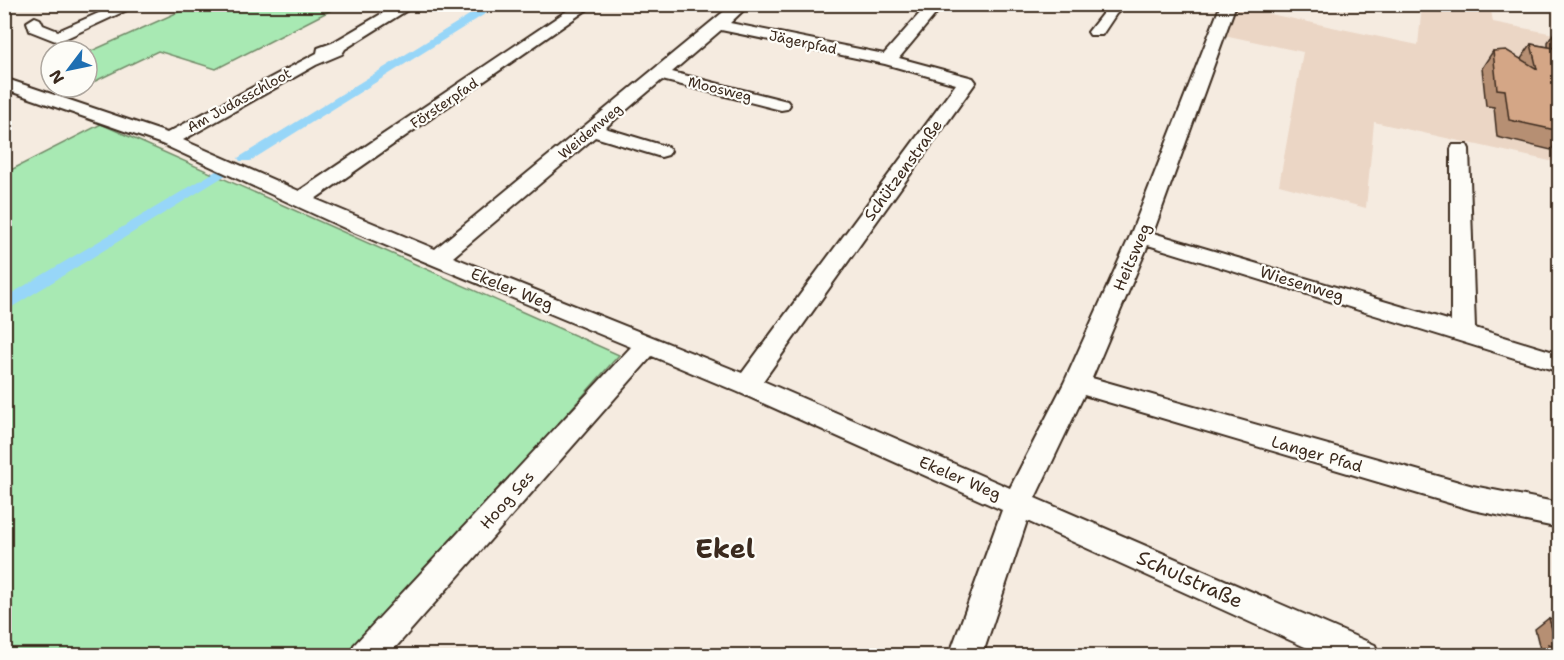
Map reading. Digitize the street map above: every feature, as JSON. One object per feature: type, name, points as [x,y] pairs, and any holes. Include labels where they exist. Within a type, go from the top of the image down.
[{"type":"street","points":[[4,7],[10,4]]},
{"type":"street","points":[[35,22],[36,28],[58,37],[132,4]]},
{"type":"street","name":"Am Judasschloot","points":[[169,140],[310,61],[336,51],[338,46],[410,4]]},
{"type":"street","name":"Försterpfad","points":[[300,200],[588,4]]},
{"type":"street","name":"Weidenweg","points":[[438,258],[743,4]]},
{"type":"street","points":[[888,60],[937,4]]},
{"type":"street","points":[[1096,32],[1111,11],[1120,4]]},
{"type":"street","name":"Heitsweg","points":[[965,656],[1018,503],[1077,383],[1141,236],[1229,4]]},
{"type":"street","name":"Jägerpfad","points":[[718,25],[888,60]]},
{"type":"street","name":"Schützenstraße","points":[[747,385],[967,82],[888,60]]},
{"type":"street","name":"Moosweg","points":[[659,74],[781,105]]},
{"type":"street","name":"Ekeler Weg","points":[[4,83],[169,140],[300,200],[747,385],[1018,503]]},
{"type":"street","points":[[591,130],[661,151]]},
{"type":"street","points":[[1460,149],[1463,212],[1463,332]]},
{"type":"street","name":"Wiesenweg","points":[[1141,236],[1560,363]]},
{"type":"street","name":"Hoog Ses","points":[[366,656],[648,345]]},
{"type":"street","name":"Langer Pfad","points":[[1077,383],[1473,498],[1560,516]]},
{"type":"street","name":"Schulstraße","points":[[1018,503],[1363,656]]},
{"type":"shaded area","points":[[1422,5],[1490,5],[1493,22],[1559,35],[1559,163],[1374,122],[1366,208],[1279,185],[1303,52],[1224,35],[1237,7],[1418,45]]},
{"type":"green space","points":[[194,4],[341,5],[216,69],[158,51],[99,79],[99,48]]},
{"type":"green space","points":[[101,124],[619,355],[353,655],[5,656],[5,173]]},
{"type":"building","points":[[1531,44],[1560,49],[1560,131],[1509,120],[1505,90],[1497,89],[1493,51],[1506,50],[1537,69]]},
{"type":"building","points":[[1549,618],[1560,621],[1560,656],[1551,656],[1548,644],[1557,646]]},
{"type":"waterway","points":[[245,158],[496,4]]},
{"type":"waterway","points":[[4,306],[221,172]]},
{"type":"district","name":"Ekel","points":[[725,548]]}]
